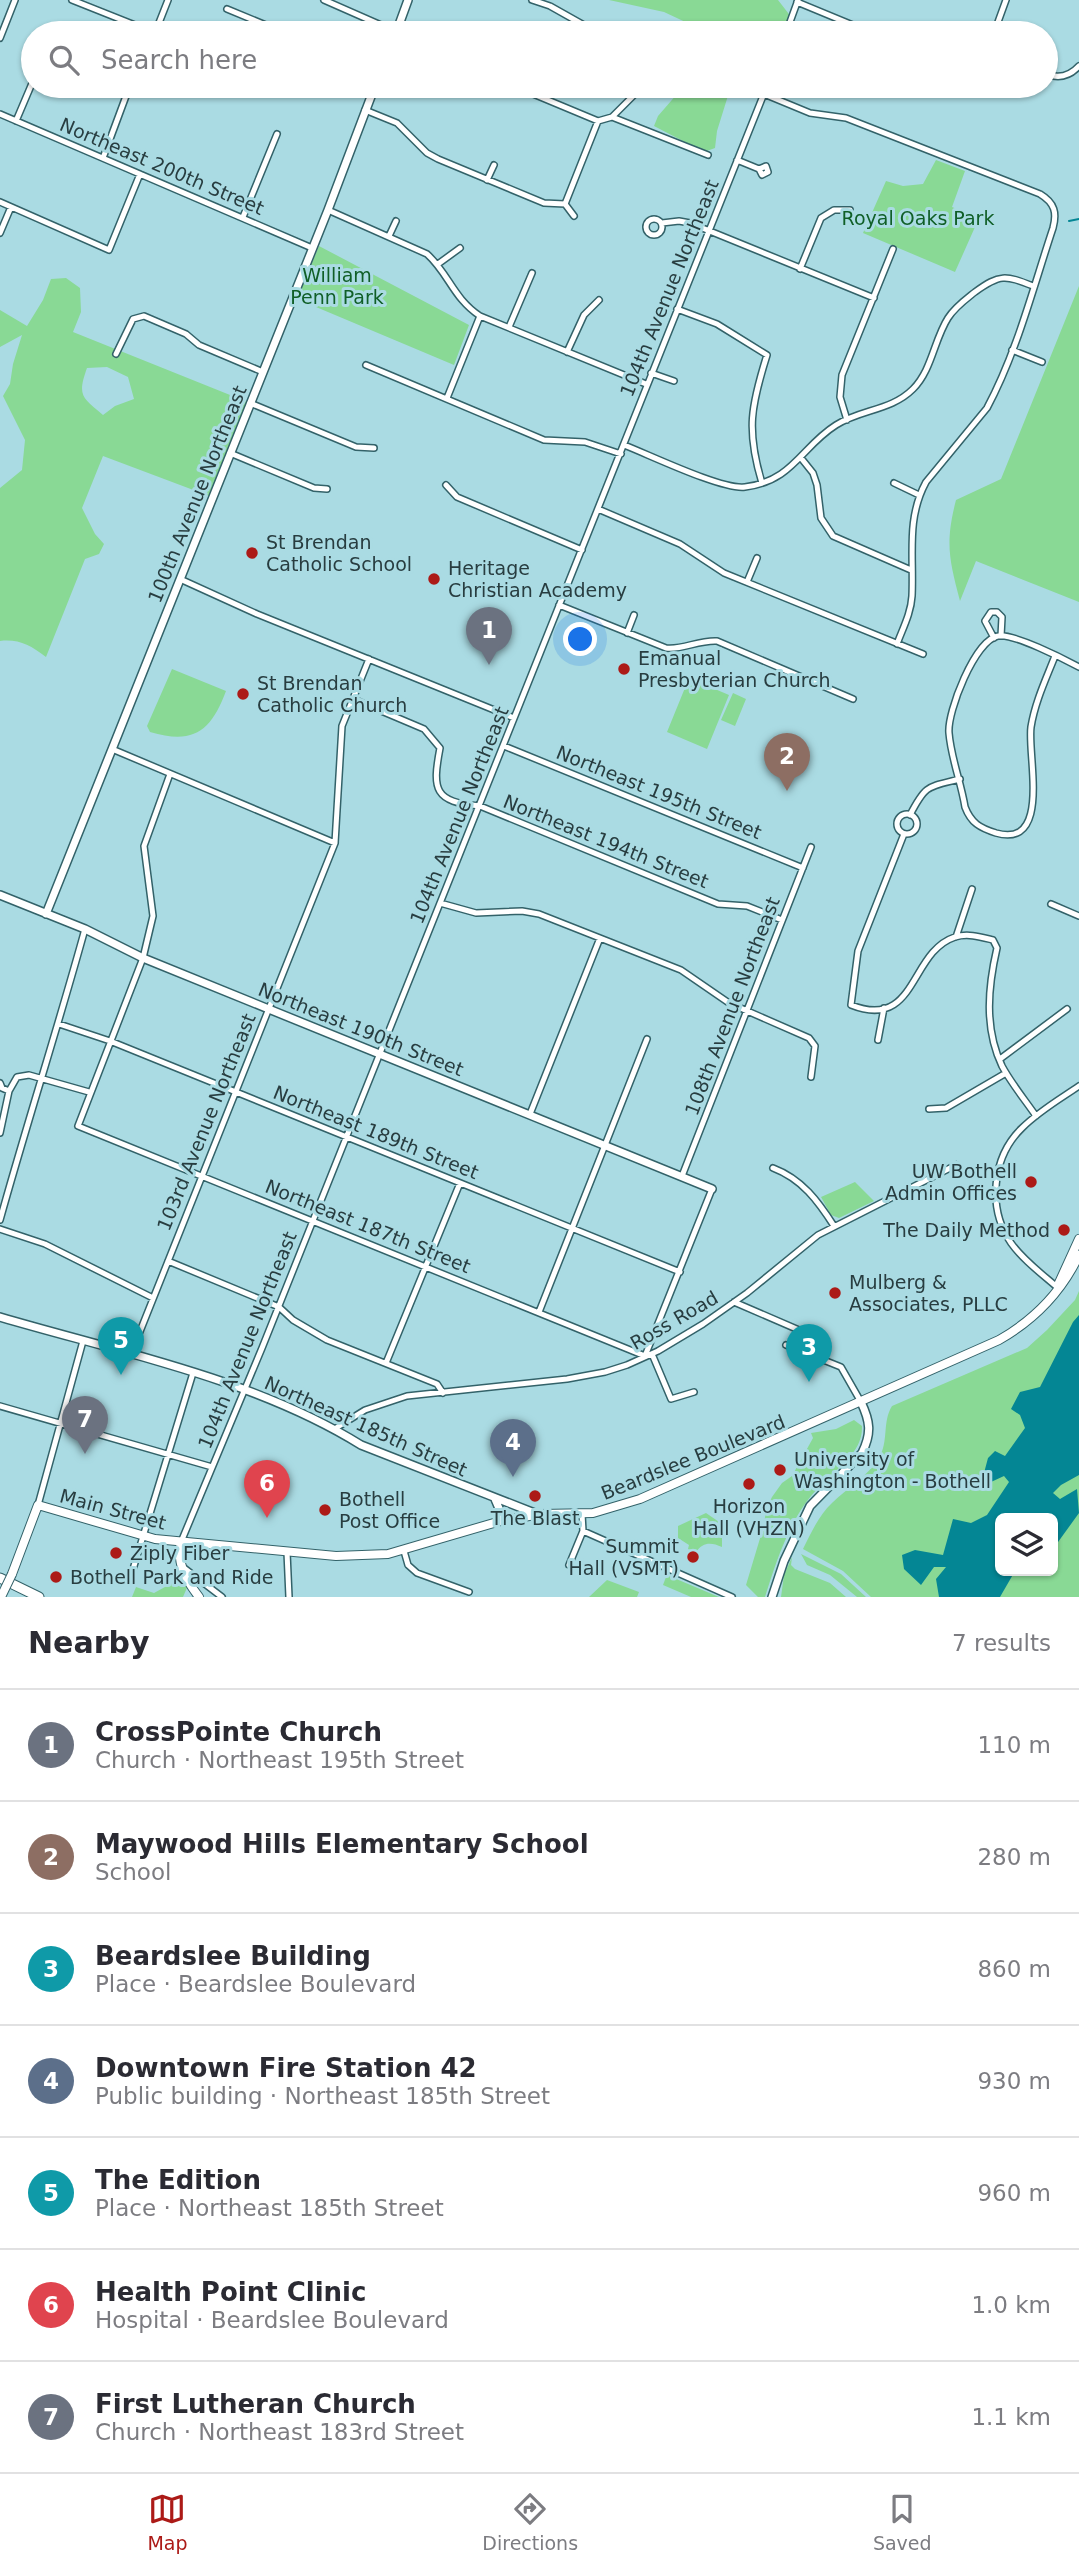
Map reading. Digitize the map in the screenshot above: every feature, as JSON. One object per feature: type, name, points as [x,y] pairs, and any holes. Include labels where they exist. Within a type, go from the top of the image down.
[{"type":"main road","name":"Beardslee Boulevard","points":[[1058,1288],[1079,1239]]},
{"type":"main road","name":"Beardslee Boulevard","points":[[181,1542],[287,1552],[370,1556],[404,1550],[503,1520],[606,1510],[639,1499],[999,1340],[1037,1313],[1068,1277],[1079,1255]]},
{"type":"main road","name":"Main Street","points":[[38,1505],[144,1537],[181,1542]]},
{"type":"main road","points":[[1,1597],[38,1505]]},
{"type":"main road","name":"104th Avenue Northeast","points":[[181,1542],[181,1566],[199,1597]]},
{"type":"main road","points":[[0,1578],[39,1597]]},
{"type":"main road","points":[[0,1584],[26,1597]]},
{"type":"street","points":[[0,38],[15,0]]},
{"type":"street","points":[[72,0],[125,21]]},
{"type":"street","points":[[160,21],[168,0]]},
{"type":"street","points":[[324,0],[370,21]]},
{"type":"street","points":[[401,21],[408,0]]},
{"type":"street","points":[[531,0],[550,6],[577,21]]},
{"type":"street","points":[[998,21],[1006,0]]},
{"type":"street","points":[[790,21],[797,1],[844,21]]},
{"type":"street","points":[[227,9],[256,21]]},
{"type":"street","points":[[1058,77],[1068,75],[1079,66]]},
{"type":"street","points":[[16,121],[26,98]]},
{"type":"street","points":[[103,158],[125,98]]},
{"type":"street","name":"100th Avenue Northeast","points":[[46,914],[328,210],[370,98]]},
{"type":"street","points":[[543,98],[598,121],[612,117],[631,98]]},
{"type":"street","name":"104th Avenue Northeast","points":[[181,1542],[481,806],[621,454],[646,384],[762,98]]},
{"type":"street","points":[[774,98],[810,113],[846,118],[1040,194],[1052,205],[1056,217],[1012,350],[987,408],[926,482],[919,495],[911,533],[910,607],[897,644]]},
{"type":"street","points":[[365,110],[397,123],[427,153],[544,203],[565,204]]},
{"type":"street","name":"Northeast 200th Street","points":[[0,114],[312,248]]},
{"type":"street","points":[[612,117],[708,155]]},
{"type":"street","points":[[565,204],[598,121]]},
{"type":"street","points":[[243,217],[277,134]]},
{"type":"street","points":[[737,160],[759,169]]},
{"type":"street","points":[[487,180],[494,165]]},
{"type":"street","points":[[0,202],[109,250],[140,174]]},
{"type":"street","points":[[565,204],[574,216]]},
{"type":"street","points":[[0,233],[11,207]]},
{"type":"street","points":[[328,210],[416,248],[438,264],[465,306],[480,316],[646,384]]},
{"type":"street","points":[[800,269],[821,218],[834,210],[850,210]]},
{"type":"street","points":[[389,236],[396,220]]},
{"type":"street","points":[[662,223],[684,222],[874,298]]},
{"type":"street","points":[[438,264],[460,248]]},
{"type":"street","points":[[847,420],[839,387],[893,249]]},
{"type":"street","points":[[509,327],[532,273]]},
{"type":"street","points":[[624,445],[725,485],[743,487],[778,477],[829,431],[847,420],[884,408],[912,390],[921,380],[947,319],[962,301],[1000,276],[1011,277],[1033,286]]},
{"type":"street","points":[[567,352],[584,315],[599,300]]},
{"type":"street","points":[[677,309],[717,324],[767,355],[753,403],[751,426],[753,453],[761,483]]},
{"type":"street","points":[[116,354],[133,319],[144,316],[186,334],[199,345],[263,372]]},
{"type":"street","points":[[447,398],[480,316]]},
{"type":"street","points":[[1012,350],[1042,362]]},
{"type":"street","points":[[366,365],[544,440],[585,442],[621,454]]},
{"type":"street","points":[[651,373],[674,381]]},
{"type":"street","points":[[250,403],[356,447],[374,447]]},
{"type":"street","points":[[230,453],[314,488],[327,489]]},
{"type":"street","points":[[801,458],[813,473],[821,518],[833,536],[911,570]]},
{"type":"street","points":[[894,483],[919,495]]},
{"type":"street","points":[[446,485],[457,497],[582,550]]},
{"type":"street","points":[[598,509],[680,544],[706,563],[747,582],[923,654]]},
{"type":"street","points":[[747,582],[757,558]]},
{"type":"street","points":[[180,579],[257,614],[514,718]]},
{"type":"street","points":[[559,605],[666,648],[675,649],[702,641],[716,641],[853,699]]},
{"type":"street","points":[[1055,656],[1036,704],[1031,729],[1033,779],[1028,821],[1021,831],[1013,835],[981,828],[970,818],[948,731],[950,717],[975,655],[998,637],[1002,617],[997,612],[987,615],[985,624],[998,637],[1015,639],[1055,656],[1079,667]]},
{"type":"street","points":[[627,632],[634,615]]},
{"type":"street","name":"103rd Avenue Northeast","points":[[131,1354],[335,843],[342,726],[369,659]]},
{"type":"street","name":"Northeast 194th Street","points":[[353,699],[424,729],[440,748],[434,776],[444,797],[454,802],[481,806],[718,904],[747,906],[782,920]]},
{"type":"street","name":"Northeast 195th Street","points":[[504,747],[803,868]]},
{"type":"street","points":[[112,749],[335,843]]},
{"type":"street","points":[[0,1133],[9,1091],[17,1077],[23,1074],[89,1092],[143,958],[153,916],[144,846],[170,774]]},
{"type":"street","points":[[910,815],[923,791],[930,786],[960,779]]},
{"type":"street","points":[[902,815],[910,815],[916,821],[916,829],[912,833],[904,834],[897,828],[898,820],[902,815]]},
{"type":"street","points":[[904,834],[868,922],[854,972],[851,1005],[860,1008],[893,1006],[903,998],[928,957],[941,945],[957,937],[972,936],[993,940],[997,948],[988,1003],[993,1040],[1006,1073],[1036,1116]]},
{"type":"street","name":"108th Avenue Northeast","points":[[682,1176],[811,847]]},
{"type":"street","points":[[957,937],[972,889]]},
{"type":"street","name":"Northeast 190th Street","points":[[0,895],[85,929],[143,958],[712,1189]]},
{"type":"street","points":[[440,903],[476,913],[522,911],[538,914],[681,970],[729,1003],[809,1038],[815,1046],[811,1077]]},
{"type":"street","points":[[1051,904],[1079,916]]},
{"type":"street","points":[[0,1220],[41,1078],[60,1024],[85,929]]},
{"type":"street","points":[[530,1114],[600,937]]},
{"type":"street","points":[[878,1040],[884,1008]]},
{"type":"street","points":[[1000,1059],[1067,1009]]},
{"type":"street","name":"Northeast 189th Street","points":[[60,1024],[110,1041],[680,1272]]},
{"type":"street","points":[[540,1312],[647,1039]]},
{"type":"street","points":[[929,1108],[946,1108],[1006,1073]]},
{"type":"street","points":[[0,1083],[2,1088],[9,1091]]},
{"type":"street","points":[[1058,1288],[1012,1244],[1001,1226],[996,1179],[1008,1145],[1036,1116],[1079,1086]]},
{"type":"street","name":"Northeast 187th Street","points":[[89,1092],[78,1126],[648,1355]]},
{"type":"street","name":"Ross Road","points":[[336,1428],[365,1410],[407,1396],[592,1375],[627,1365],[703,1324],[809,1242],[834,1226],[956,1165]]},
{"type":"street","points":[[773,1168],[793,1177],[801,1184],[817,1200],[834,1226]]},
{"type":"street","points":[[386,1363],[460,1183]]},
{"type":"street","points":[[694,1392],[671,1399],[648,1355],[712,1189]]},
{"type":"street","points":[[0,1228],[45,1244],[153,1298]]},
{"type":"street","points":[[168,1261],[279,1307],[311,1331],[437,1384],[443,1393]]},
{"type":"street","points":[[734,1302],[822,1340]]},
{"type":"street","name":"Northeast 185th Street","points":[[0,1317],[131,1354],[244,1390],[336,1428],[361,1445],[538,1515]]},
{"type":"street","points":[[38,1505],[83,1341]]},
{"type":"street","points":[[772,1597],[784,1561],[810,1506],[862,1453],[867,1442],[869,1419],[841,1367],[786,1345]]},
{"type":"street","points":[[130,1579],[193,1373]]},
{"type":"street","points":[[0,1406],[212,1467]]},
{"type":"street","points":[[495,1499],[503,1520]]},
{"type":"street","points":[[569,1565],[583,1531],[582,1514]]},
{"type":"street","points":[[583,1531],[732,1597]]},
{"type":"street","points":[[404,1550],[408,1565],[417,1573],[469,1592]]},
{"type":"street","points":[[287,1552],[289,1597]]},
{"type":"street","points":[[181,1566],[222,1597]]},
{"type":"green space","points":[[609,0],[778,0],[792,18],[790,21],[683,21],[664,12]]},
{"type":"green space","points":[[674,98],[727,98],[717,131],[715,148],[704,152],[654,126],[658,116]]},
{"type":"green space","name":"Royal Oaks Park","points":[[936,160],[965,171],[952,207],[979,218],[955,272],[863,233],[886,181],[903,186],[923,184]]},
{"type":"green space","name":"William Penn Park","points":[[319,246],[469,325],[454,365],[297,299]]},
{"type":"green space","points":[[66,278],[80,288],[81,312],[73,332],[250,403],[212,497],[103,456],[82,508],[95,534],[104,544],[99,554],[85,559],[46,657],[24,644],[0,641],[0,488],[22,470],[25,440],[3,396],[10,384],[22,335],[0,347],[0,310],[27,326],[43,300],[51,279]],"holes":[[[107,367],[128,377],[134,399],[115,406],[103,415],[83,395],[82,385],[87,368]]]},
{"type":"green space","points":[[1079,286],[1079,602],[976,561],[960,601],[950,551],[950,528],[956,500],[1001,479]]},
{"type":"green space","points":[[172,669],[226,691],[207,725],[199,731],[178,737],[150,732],[147,726]]},
{"type":"green space","points":[[689,678],[729,695],[707,749],[667,732]]},
{"type":"green space","points":[[733,693],[746,699],[735,726],[721,720]]},
{"type":"green space","points":[[855,1182],[874,1201],[839,1218],[831,1215],[821,1197]]},
{"type":"green space","points":[[1079,1291],[1079,1597],[871,1597],[843,1571],[803,1549],[827,1508],[879,1458],[892,1406],[1027,1348],[1075,1300]]},
{"type":"green space","points":[[854,1420],[862,1426],[854,1452],[820,1486],[801,1510],[780,1553],[765,1597],[758,1597],[746,1585],[763,1534],[766,1509],[772,1497],[782,1483],[792,1476],[813,1438],[811,1433],[836,1429]]},
{"type":"green space","points":[[706,1513],[722,1524],[722,1547],[708,1544],[701,1546],[696,1552],[688,1549],[689,1545],[678,1538],[678,1526]]},
{"type":"green space","points":[[801,1554],[841,1574],[866,1597],[857,1597],[830,1575],[807,1565]]},
{"type":"green space","points":[[792,1557],[791,1565],[795,1569],[830,1583],[846,1597],[781,1597],[784,1575]]},
{"type":"green space","points":[[662,1573],[719,1597],[691,1597],[663,1585],[666,1577]]},
{"type":"green space","points":[[185,1576],[189,1583],[183,1597],[132,1597],[136,1587],[154,1593]]},
{"type":"green space","points":[[607,1580],[639,1592],[637,1597],[589,1597]]},
{"type":"water","points":[[1079,1315],[1079,1475],[1053,1493],[1060,1499],[1077,1489],[1079,1513],[1058,1542],[1058,1513],[995,1513],[995,1576],[1012,1576],[1000,1597],[939,1597],[936,1579],[946,1567],[934,1567],[921,1585],[904,1569],[902,1555],[915,1550],[943,1555],[953,1519],[971,1523],[987,1515],[1009,1482],[1004,1476],[991,1482],[984,1473],[988,1458],[995,1451],[1005,1456],[1025,1428],[1020,1415],[1011,1409],[1020,1392],[1040,1387]]},
{"type":"waterway","points":[[1069,221],[1079,219]]},
{"type":"place","name":"St Brendan Catholic School","points":[[252,553]]},
{"type":"place","name":"Heritage Christian Academy","points":[[434,579]]},
{"type":"place","name":"CrossPointe Church","points":[[489,665]]},
{"type":"place","name":"Emanual Presbyterian Church","points":[[624,669]]},
{"type":"place","name":"St Brendan Catholic Church","points":[[243,694]]},
{"type":"place","name":"Maywood Hills Elementary School","points":[[787,791]]},
{"type":"place","name":"UW Bothell Admin Offices","points":[[1031,1182]]},
{"type":"place","name":"The Daily Method","points":[[1064,1230]]},
{"type":"place","name":"Mulberg & Associates, PLLC","points":[[835,1293]]},
{"type":"place","name":"The Edition","points":[[121,1375]]},
{"type":"place","name":"Beardslee Building","points":[[809,1382]]},
{"type":"place","name":"First Lutheran Church","points":[[85,1454]]},
{"type":"place","name":"University of Washington - Bothell","points":[[780,1470]]},
{"type":"place","name":"Downtown Fire Station 42","points":[[513,1477]]},
{"type":"place","name":"Horizon Hall (VHZN)","points":[[749,1484]]},
{"type":"place","name":"The Blast","points":[[535,1496]]},
{"type":"place","name":"Bothell Post Office","points":[[325,1510]]},
{"type":"place","name":"Health Point Clinic","points":[[267,1518]]},
{"type":"place","name":"Ziply Fiber","points":[[116,1553]]},
{"type":"place","name":"Summit Hall (VSMT)","points":[[693,1557]]},
{"type":"place","name":"Bothell Park and Ride","points":[[56,1577]]}]
